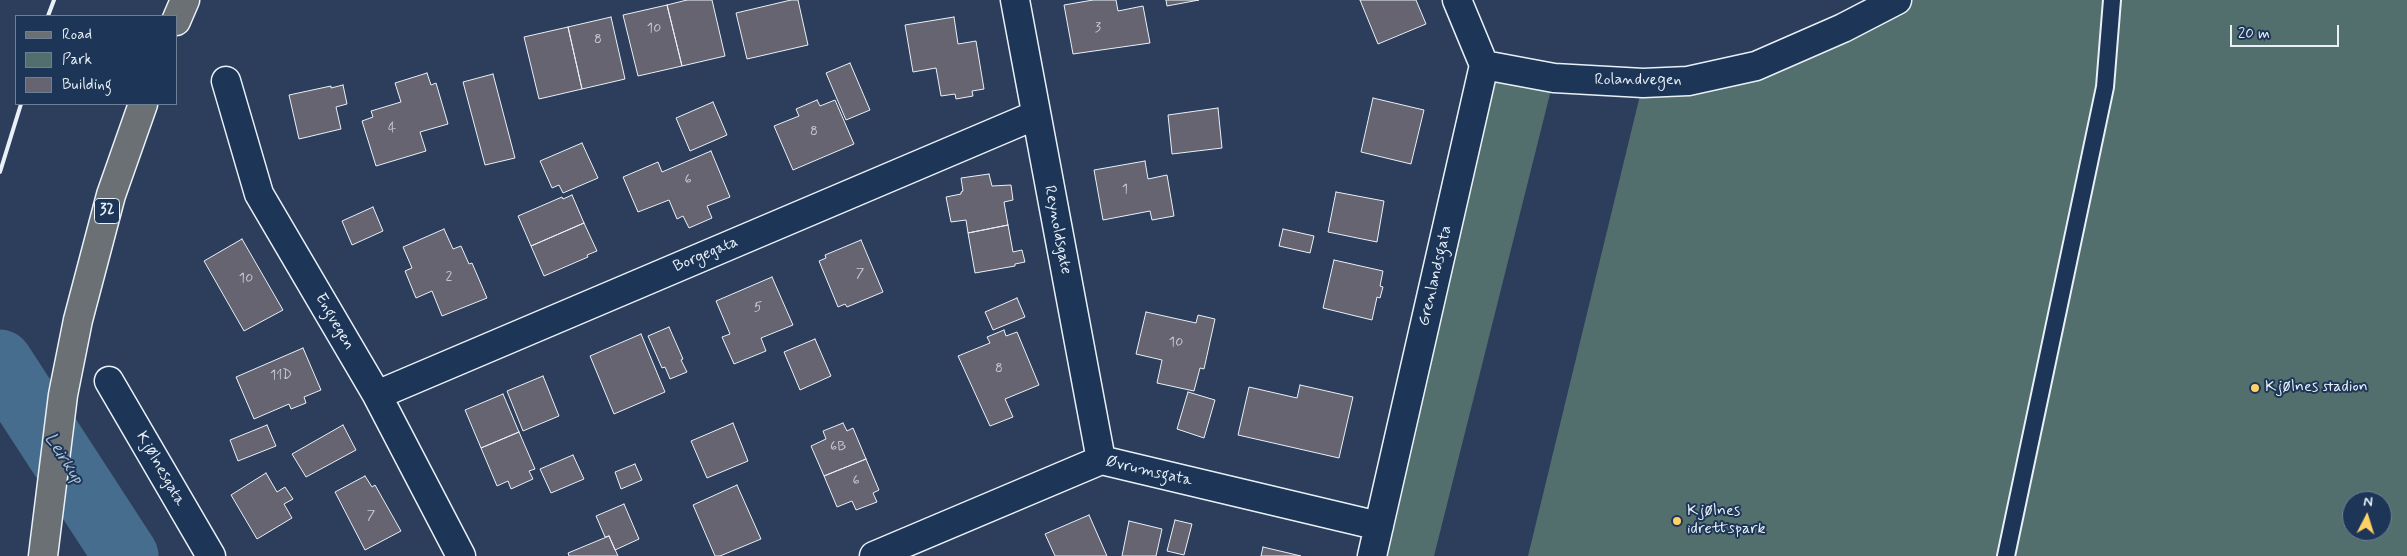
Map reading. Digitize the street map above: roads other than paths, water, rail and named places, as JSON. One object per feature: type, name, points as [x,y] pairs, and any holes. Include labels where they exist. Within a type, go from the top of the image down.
[{"type":"main road","points":[[178,16],[185,0]]},
{"type":"main road","name":"32","points":[[43,556],[63,395],[78,320],[111,195],[142,105]]},
{"type":"street","name":"Reynoldsgate","points":[[1015,0],[1100,460]]},
{"type":"street","points":[[1457,0],[1484,65]]},
{"type":"street","name":"Rolandvegen","points":[[1484,65],[1554,78],[1643,83],[1688,81],[1756,66],[1843,28],[1896,0]]},
{"type":"street","name":"Grenlandsgata","points":[[1372,556],[1484,65]]},
{"type":"street","name":"Engvegen","points":[[226,81],[260,194],[377,395],[461,556]]},
{"type":"street","name":"Borgegata","points":[[377,395],[1036,115]]},
{"type":"street","name":"Kjølnesgata","points":[[109,381],[211,556]]},
{"type":"street","name":"Øvrumsgata","points":[[874,556],[1100,460],[1379,526]]},
{"type":"lane","points":[[2006,556],[2105,87],[2112,0]]},
{"type":"waterway","name":"Leirkup","points":[[0,362],[126,556]]},
{"type":"railway","points":[[48,15],[54,0]]},
{"type":"railway","points":[[0,172],[21,105]]},
{"type":"place","name":"Kjølnes stadion","points":[[2255,388]]},
{"type":"place","name":"Kjølnes idrettspark","points":[[1677,521]]}]
